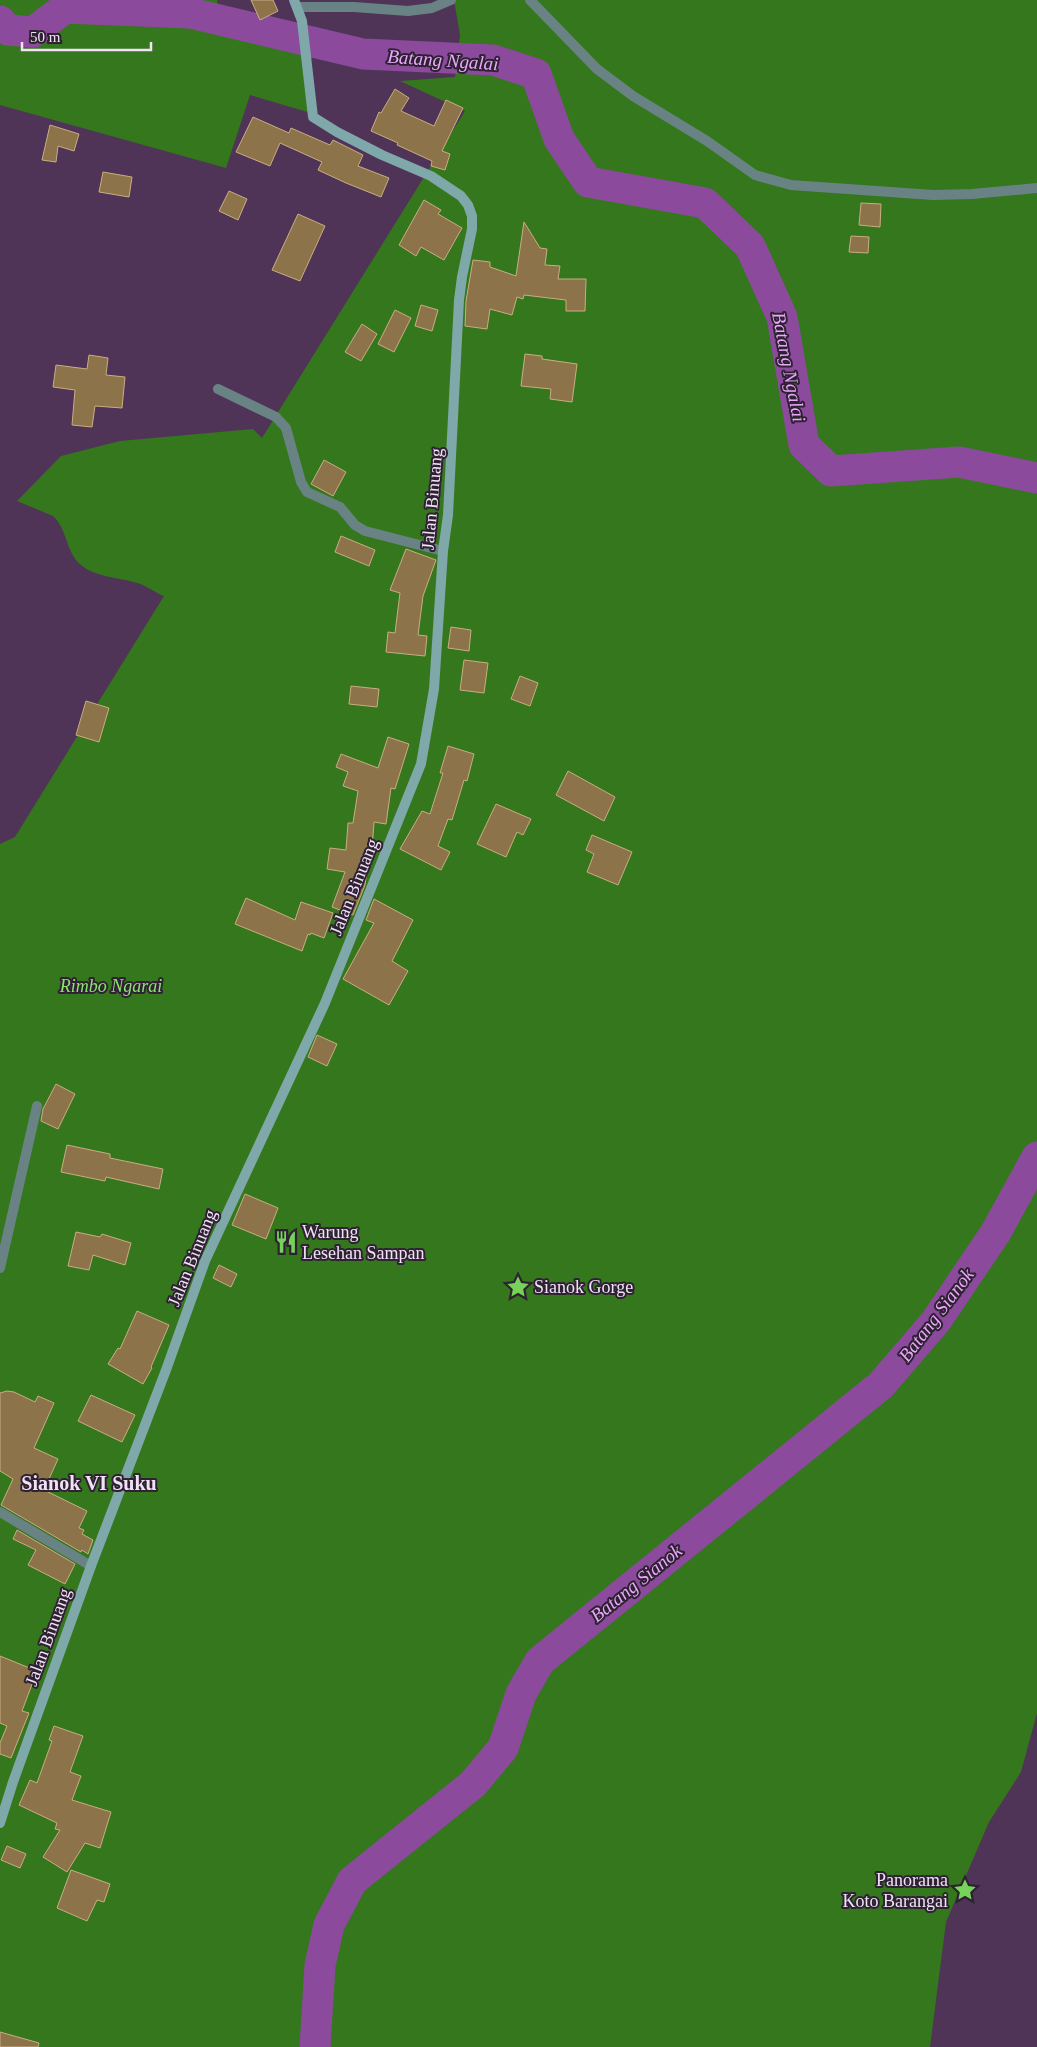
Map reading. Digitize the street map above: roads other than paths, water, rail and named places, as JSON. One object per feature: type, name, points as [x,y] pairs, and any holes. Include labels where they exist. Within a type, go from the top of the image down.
[{"type":"main road","name":"Jalan Binuang","points":[[0,1823],[91,1566],[166,1370],[205,1261],[325,1003],[421,764],[434,689],[448,515],[459,300],[462,277],[471,240],[472,216],[468,205],[461,196],[431,176],[382,156],[313,117],[302,21],[296,4]]},
{"type":"street","points":[[296,4],[408,11],[432,8],[451,0]]},
{"type":"street","points":[[530,0],[604,75],[633,96],[707,141],[755,175],[770,181],[791,185],[933,195],[972,194],[1037,188]]},
{"type":"street","points":[[218,389],[276,416],[286,428],[301,482],[307,492],[340,507],[355,525],[364,531],[444,551]]},
{"type":"street","points":[[0,1268],[37,1106]]},
{"type":"street","points":[[0,1512],[91,1566]]},
{"type":"waterway","name":"Batang Ngalai","points":[[0,21],[8,30],[33,32],[65,8],[190,13],[363,54],[493,60],[536,74],[559,139],[588,182],[705,203],[750,246],[782,317],[804,445],[831,471],[959,462],[1037,478]]},
{"type":"waterway","name":"Batang Sianok","points":[[315,2047],[320,1965],[329,1925],[352,1881],[473,1784],[503,1748],[521,1694],[540,1661],[881,1385],[936,1321],[996,1232],[1037,1157]]},
{"type":"place","name":"Warung Lesehan Sampan","points":[[286,1242]]},
{"type":"place","name":"Sianok Gorge","points":[[518,1287]]},
{"type":"place","name":"Panorama Koto Barangai","points":[[965,1890]]},
{"type":"district","name":"Sianok VI Suku","points":[[89,1483]]},
{"type":"park label","name":"Rimbo Ngarai","points":[[111,986]]}]
